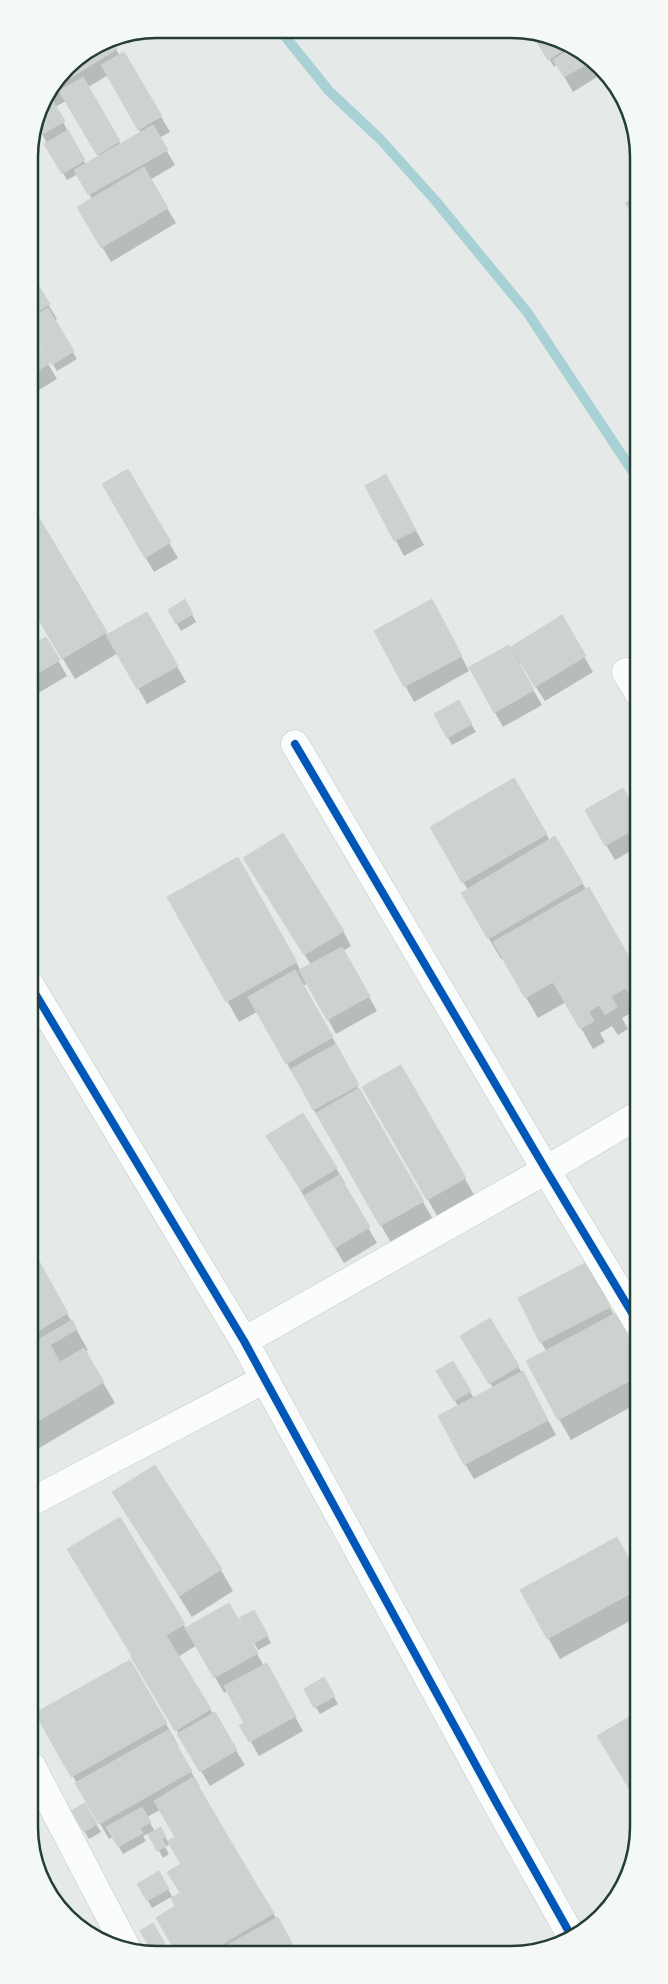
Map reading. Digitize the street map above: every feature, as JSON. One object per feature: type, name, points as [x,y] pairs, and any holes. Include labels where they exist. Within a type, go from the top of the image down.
[{"type":"street","points":[[295,744],[630,1310]]},
{"type":"street","points":[[38,998],[244,1341],[496,1802],[570,1932]]},
{"type":"street","points":[[244,1341],[546,1170],[630,1120]]},
{"type":"street","points":[[38,1498],[265,1379]]},
{"type":"street","points":[[38,1778],[123,1941]]},
{"type":"building","points":[[536,40],[564,50],[548,60]]},
{"type":"building","points":[[115,46],[117,49],[64,82],[78,67],[97,53]]},
{"type":"building","points":[[567,51],[587,64],[564,77],[553,60]]},
{"type":"building","points":[[124,52],[162,116],[138,130],[101,65]]},
{"type":"building","points":[[83,77],[120,141],[97,155],[59,91]]},
{"type":"building","points":[[52,100],[65,121],[41,135],[42,125]]},
{"type":"building","points":[[153,125],[168,150],[88,195],[74,170]]},
{"type":"building","points":[[68,130],[85,160],[62,174],[44,144]]},
{"type":"building","points":[[144,167],[168,208],[101,248],[77,207]]},
{"type":"building","points":[[630,200],[630,211],[625,203]]},
{"type":"building","points":[[38,285],[50,304],[38,311]]},
{"type":"building","points":[[48,308],[74,351],[52,365],[38,342],[38,314]]},
{"type":"building","points":[[38,344],[50,363],[38,370]]},
{"type":"building","points":[[128,469],[171,542],[145,558],[102,484]]},
{"type":"building","points":[[386,474],[416,530],[394,541],[365,486]]},
{"type":"building","points":[[38,516],[107,632],[62,659],[38,618]]},
{"type":"building","points":[[185,599],[193,614],[176,624],[168,610]]},
{"type":"building","points":[[432,599],[462,656],[404,687],[374,631]]},
{"type":"building","points":[[147,612],[178,666],[137,689],[106,635]]},
{"type":"building","points":[[562,615],[586,656],[535,687],[511,647]]},
{"type":"building","points":[[46,637],[60,660],[38,673],[38,642]]},
{"type":"building","points":[[509,645],[534,690],[494,713],[469,667]]},
{"type":"building","points":[[459,700],[472,724],[447,738],[434,714]]},
{"type":"building","points":[[514,778],[547,834],[462,883],[430,827]]},
{"type":"building","points":[[623,788],[630,800],[630,832],[605,846],[585,810]]},
{"type":"building","points":[[283,833],[344,931],[304,955],[243,858]]},
{"type":"building","points":[[555,836],[583,883],[488,939],[461,893]]},
{"type":"building","points":[[238,857],[297,962],[226,1002],[167,897]]},
{"type":"building","points":[[589,887],[630,959],[630,995],[626,988],[611,996],[617,1007],[605,1015],[599,1005],[589,1012],[594,1021],[580,1029],[553,982],[525,998],[493,942]]},
{"type":"building","points":[[342,947],[370,996],[327,1020],[299,970]]},
{"type":"building","points":[[295,970],[333,1037],[286,1064],[248,997]]},
{"type":"building","points":[[336,1044],[359,1085],[313,1110],[291,1069]]},
{"type":"building","points":[[401,1065],[466,1178],[427,1200],[362,1087]]},
{"type":"building","points":[[359,1088],[424,1201],[380,1226],[316,1113]]},
{"type":"building","points":[[303,1113],[337,1168],[301,1190],[266,1136]]},
{"type":"building","points":[[339,1175],[370,1227],[335,1248],[304,1196]]},
{"type":"building","points":[[38,1262],[68,1313],[38,1331]]},
{"type":"building","points":[[587,1262],[610,1307],[540,1343],[518,1298]]},
{"type":"building","points":[[616,1313],[630,1340],[630,1380],[558,1420],[526,1361]]},
{"type":"building","points":[[490,1318],[519,1366],[489,1384],[460,1336]]},
{"type":"building","points":[[72,1320],[77,1329],[50,1345],[60,1362],[84,1348],[104,1382],[38,1421],[38,1340]]},
{"type":"building","points":[[453,1361],[471,1391],[454,1401],[436,1371]]},
{"type":"building","points":[[523,1371],[548,1420],[464,1465],[438,1416]]},
{"type":"building","points":[[155,1465],[222,1569],[179,1596],[112,1492]]},
{"type":"building","points":[[120,1517],[185,1624],[132,1656],[67,1549]]},
{"type":"building","points":[[617,1537],[630,1561],[630,1594],[547,1639],[520,1590]]},
{"type":"building","points":[[229,1603],[258,1653],[214,1678],[185,1628]]},
{"type":"building","points":[[254,1610],[268,1635],[253,1644],[239,1618]]},
{"type":"building","points":[[166,1635],[211,1709],[175,1731],[131,1657]]},
{"type":"building","points":[[130,1660],[167,1723],[71,1777],[38,1718],[38,1711]]},
{"type":"building","points":[[267,1663],[296,1716],[249,1742],[239,1725],[244,1723],[224,1686]]},
{"type":"building","points":[[324,1677],[335,1696],[314,1708],[304,1689]]},
{"type":"building","points":[[215,1712],[237,1750],[200,1772],[177,1734]]},
{"type":"building","points":[[630,1716],[630,1790],[597,1736]]},
{"type":"building","points":[[168,1730],[192,1771],[99,1824],[75,1783]]},
{"type":"building","points":[[193,1777],[259,1889],[170,1942],[156,1918],[175,1906],[171,1898],[180,1893],[167,1872],[181,1864],[167,1841],[175,1837],[154,1801]]},
{"type":"building","points":[[85,1803],[97,1824],[84,1832],[71,1811]]},
{"type":"building","points":[[142,1807],[151,1822],[140,1828],[143,1833],[118,1847],[106,1827]]},
{"type":"building","points":[[161,1827],[166,1837],[162,1839],[166,1846],[157,1851],[148,1834]]},
{"type":"building","points":[[159,1871],[169,1889],[147,1901],[137,1884]]},
{"type":"building","points":[[259,1889],[274,1913],[218,1947],[173,1947],[170,1942]]},
{"type":"building","points":[[278,1917],[294,1947],[224,1947]]},
{"type":"building","points":[[153,1923],[165,1944],[160,1947],[149,1946],[140,1931]]},
{"type":"waterway","points":[[286,38],[329,91],[380,139],[434,199],[527,312],[630,467]]},
{"type":"cycle path","points":[[295,744],[630,1310]]},
{"type":"cycle path","points":[[38,998],[244,1341],[569,1932]]}]
